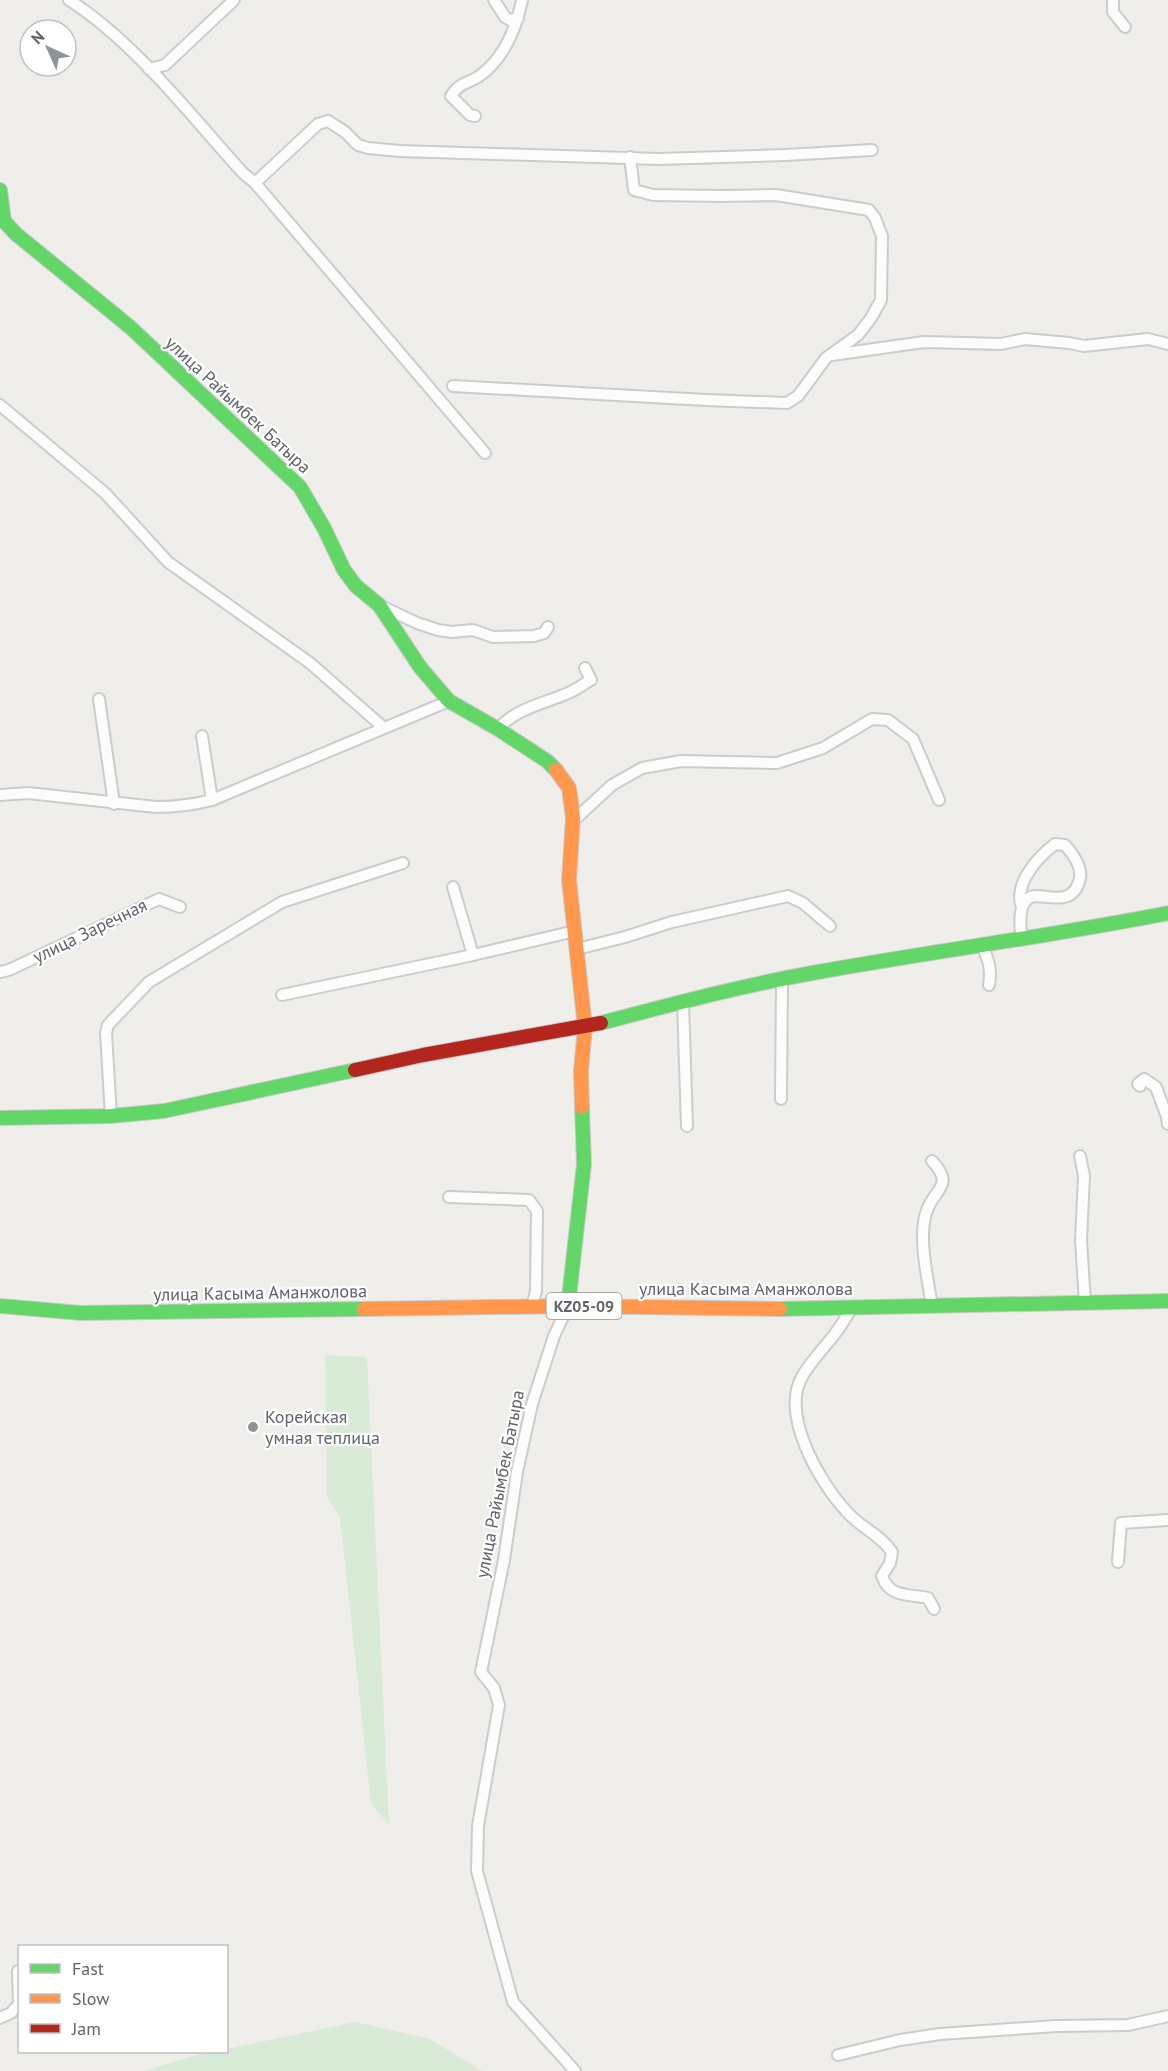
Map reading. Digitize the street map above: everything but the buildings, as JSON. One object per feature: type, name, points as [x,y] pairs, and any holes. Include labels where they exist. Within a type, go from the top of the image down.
[{"type":"street","points":[[69,0],[92,15],[149,69],[243,173],[255,183],[484,453]]},
{"type":"street","points":[[149,69],[165,64],[234,0]]},
{"type":"street","points":[[494,0],[505,17],[510,20],[518,18]]},
{"type":"street","points":[[475,116],[470,115],[452,96],[457,87],[479,76],[501,54],[514,31],[522,0]]},
{"type":"street","points":[[1113,0],[1113,12],[1125,27]]},
{"type":"street","points":[[255,183],[318,124],[328,120],[358,144],[368,148],[400,151],[659,159],[872,150]]},
{"type":"street","points":[[630,157],[634,190],[653,195],[776,195],[868,210],[875,219],[882,236],[881,300],[872,318],[858,335],[832,355]]},
{"type":"street","name":"улица Райымбек Батыра","points":[[0,190],[4,221],[16,234],[130,327],[300,487],[324,528],[344,570],[356,586],[379,605],[420,667],[449,701],[547,761],[561,775],[569,788],[572,822],[569,880],[585,1027],[580,1071],[584,1164],[568,1306],[554,1336],[532,1404],[517,1472],[504,1560],[481,1672],[494,1688],[499,1705],[478,1826],[477,1871],[513,2002],[575,2071]]},
{"type":"street","points":[[453,386],[787,403],[798,396],[826,357],[832,355],[924,342],[1001,344],[1025,339],[1084,346],[1148,339],[1168,344]]},
{"type":"street","points":[[0,405],[105,493],[168,562],[310,663],[384,728]]},
{"type":"street","points":[[379,605],[417,623],[452,632],[473,630],[493,637],[534,636],[544,633],[548,627]]},
{"type":"street","points":[[498,729],[505,720],[522,711],[568,693],[591,680],[585,668]]},
{"type":"street","points":[[99,699],[114,804]]},
{"type":"street","points":[[0,795],[28,793],[114,804],[177,807],[212,800],[449,701]]},
{"type":"street","points":[[572,822],[612,785],[642,768],[681,761],[777,763],[823,748],[872,719],[888,720],[913,739],[939,800]]},
{"type":"street","points":[[202,736],[212,800]]},
{"type":"street","points":[[1021,938],[1022,907],[1019,901],[1029,870],[1043,853],[1055,844],[1065,845],[1073,853],[1081,873],[1078,886],[1065,897],[1033,896],[1022,907]]},
{"type":"street","points":[[111,1116],[106,1033],[108,1025],[149,982],[282,902],[403,863]]},
{"type":"street","points":[[453,887],[473,955]]},
{"type":"street","points":[[577,949],[672,922],[788,896],[803,903],[830,926]]},
{"type":"street","name":"улица Заречная","points":[[0,972],[9,970],[159,898],[180,907]]},
{"type":"street","points":[[0,1118],[111,1116],[164,1111],[423,1054],[585,1027],[732,989],[816,972],[1168,913]]},
{"type":"street","points":[[282,995],[575,931]]},
{"type":"street","points":[[982,945],[990,964],[989,985]]},
{"type":"street","points":[[782,980],[782,1099]]},
{"type":"street","points":[[683,1002],[687,1126]]},
{"type":"street","points":[[1140,1086],[1138,1084],[1144,1079],[1156,1087],[1168,1124]]},
{"type":"street","points":[[1080,1156],[1084,1176],[1081,1240],[1085,1303]]},
{"type":"street","points":[[932,1161],[941,1171],[943,1182],[926,1213],[923,1238],[932,1306]]},
{"type":"street","points":[[449,1197],[529,1200],[537,1211],[536,1291],[532,1307]]},
{"type":"street","name":"улица Касыма Аманжолова","points":[[0,1306],[81,1313],[568,1306],[782,1309],[1168,1301]]},
{"type":"street","points":[[852,1308],[802,1376],[796,1391],[797,1417],[802,1438],[821,1476],[849,1515],[877,1535],[892,1552],[890,1563],[882,1576],[883,1581],[897,1594],[928,1598],[934,1609]]},
{"type":"street","points":[[1118,1562],[1121,1523],[1168,1520]]},
{"type":"street","points":[[0,2018],[11,2013],[18,2005]]},
{"type":"street","points":[[838,2055],[900,2040],[940,2034],[1056,2025],[1128,2025],[1168,2016]]},
{"type":"green space","points":[[325,1355],[367,1357],[389,1824],[371,1804],[340,1517],[327,1497]]},
{"type":"green space","points":[[355,2022],[430,2039],[482,2071],[143,2071],[201,2054],[228,2053],[228,2049]]},
{"type":"traffic: fast","points":[[0,190],[4,221],[16,234],[130,327],[300,487],[324,528],[344,570],[356,586],[379,605],[420,667],[449,701],[498,729],[547,761],[556,770]]},
{"type":"traffic: fast","points":[[601,1023],[790,977],[1168,913]]},
{"type":"traffic: fast","points":[[0,1118],[111,1116],[164,1111],[355,1070]]},
{"type":"traffic: fast","points":[[568,1306],[584,1164],[582,1107]]},
{"type":"traffic: fast","points":[[780,1309],[1168,1301]]},
{"type":"traffic: fast","points":[[0,1306],[81,1313],[364,1309]]},
{"type":"traffic: slow","points":[[556,770],[569,788],[573,818],[569,880],[585,1027],[581,1071],[582,1107]]},
{"type":"traffic: slow","points":[[364,1309],[568,1306],[780,1309]]},
{"type":"traffic: jam","points":[[355,1070],[423,1055],[601,1023]]},
{"type":"place","name":"Корейская умная теплица","points":[[253,1427]]}]
